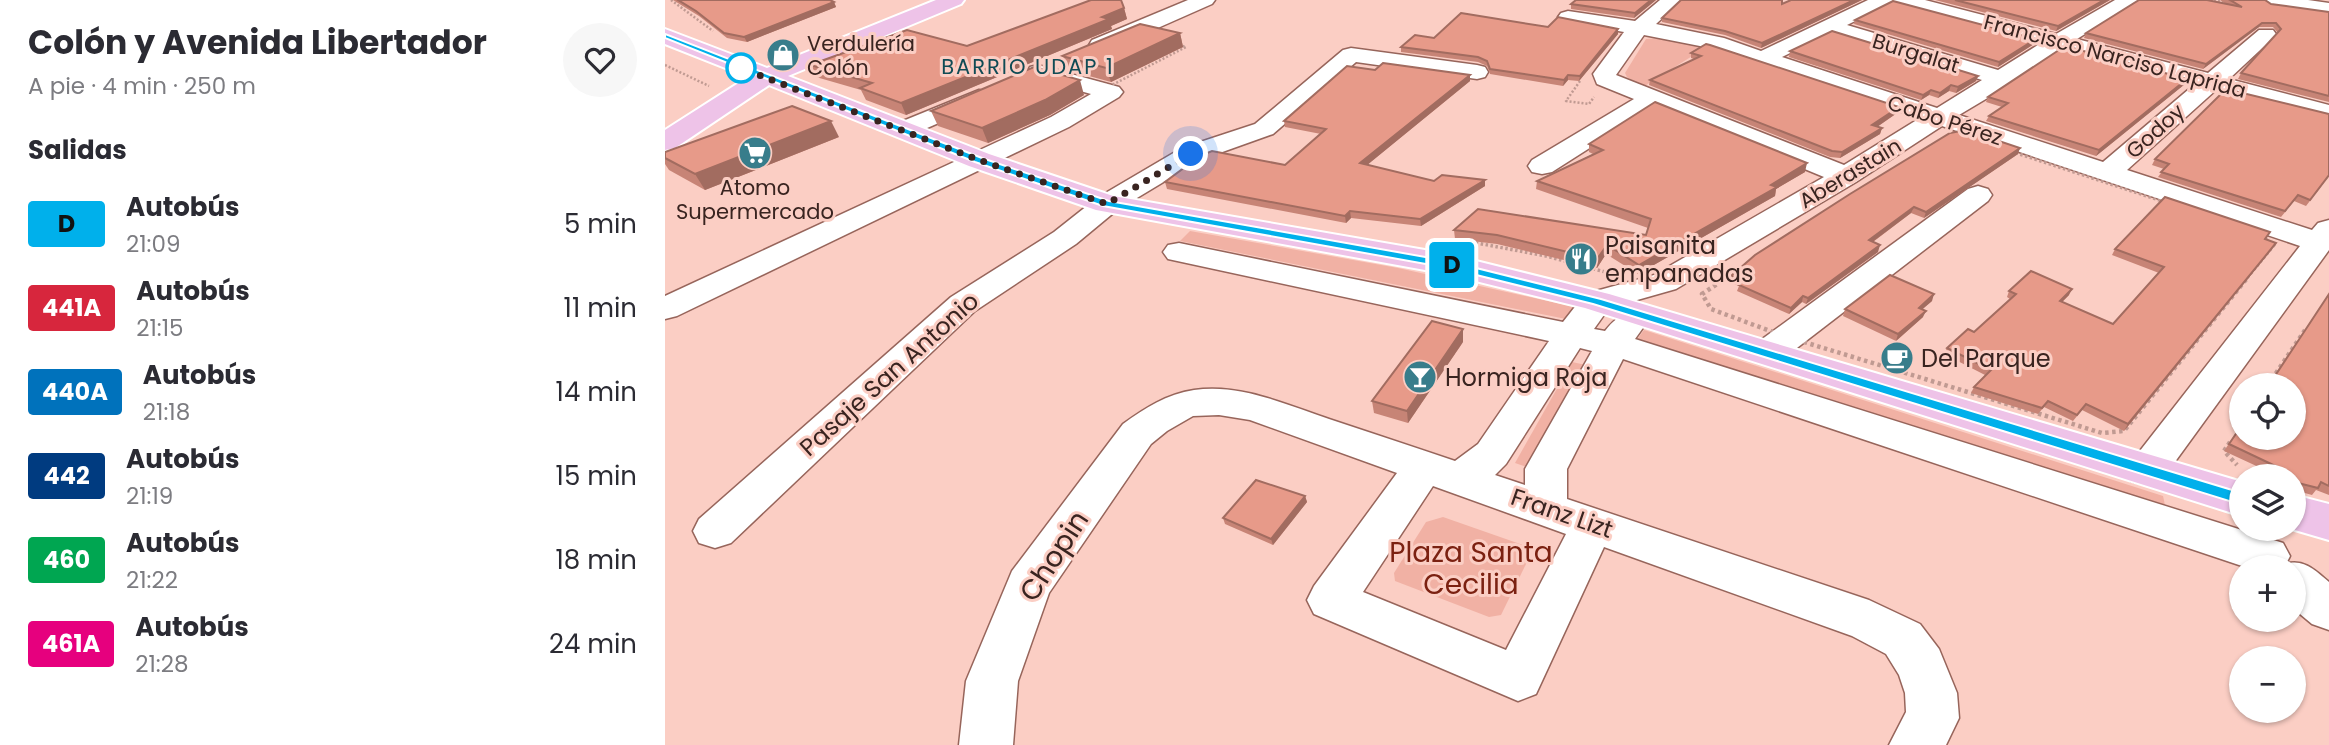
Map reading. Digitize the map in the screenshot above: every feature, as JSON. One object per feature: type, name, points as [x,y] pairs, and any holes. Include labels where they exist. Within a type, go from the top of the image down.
[{"type":"main road","points":[[665,142],[765,78],[954,0]]},
{"type":"main road","points":[[665,36],[765,78],[979,160],[1107,204],[1448,264],[1603,287],[1637,313],[1778,345],[2146,470],[2229,486]]},
{"type":"main road","points":[[2306,516],[2329,522]]},
{"type":"street","points":[[902,130],[1205,0]]},
{"type":"street","points":[[1672,0],[1639,28],[1604,74],[1611,83],[1846,176]]},
{"type":"street","points":[[1761,59],[1883,0]]},
{"type":"street","name":"Francisco Narciso Laprida","points":[[1902,0],[2329,112]]},
{"type":"street","name":"Aberastain","points":[[1603,287],[1665,282],[1846,176],[2003,79],[2059,41],[2129,0]]},
{"type":"street","points":[[2269,0],[2329,9]]},
{"type":"street","name":"Cabo Pérez","points":[[1568,17],[1716,43],[2108,173],[2324,235]]},
{"type":"street","name":"Burgalat","points":[[1829,26],[2003,79]]},
{"type":"street","name":"Godoy","points":[[2108,173],[2266,34]]},
{"type":"street","name":"Pasaje San Antonio","points":[[715,531],[963,304],[1065,238],[1107,204],[1191,154],[1263,129],[1351,55],[1476,72]]},
{"type":"street","points":[[671,298],[979,160],[1060,122],[1111,92],[1038,72]]},
{"type":"street","points":[[1542,166],[1652,98]]},
{"type":"street","points":[[1778,345],[1978,195]]},
{"type":"street","points":[[2146,470],[2324,235]]},
{"type":"street","points":[[1179,252],[1613,344],[2265,551],[2329,610]]},
{"type":"street","points":[[1545,507],[1546,469],[1613,344],[1665,282]]},
{"type":"street","points":[[1593,524],[1518,678],[1331,600],[1444,473],[1492,454],[1603,287]]},
{"type":"street","name":"Franz Lizt","points":[[1185,403],[1207,400],[1255,408],[1869,621],[1903,639],[1921,665],[1931,693],[1933,718],[1916,745]]},
{"type":"street","name":"Chopin","points":[[986,745],[992,681],[1030,585],[1137,434],[1161,415],[1185,403]]},
{"type":"path","points":[[671,0],[716,34]]},
{"type":"path","points":[[1949,136],[1965,136],[2253,231],[2274,245],[2125,431],[2102,433],[1778,345],[1711,309],[1702,294],[1949,136]]},
{"type":"path","points":[[1455,239],[1521,251],[1603,287]]},
{"type":"path","points":[[2276,373],[2309,323]]},
{"type":"path","points":[[2229,444],[2224,451],[2229,476]]},
{"type":"green space","points":[[1662,38],[1705,48],[1643,87],[1625,73],[1646,39]]},
{"type":"green space","points":[[1190,231],[1398,268],[1575,307],[1566,319],[1180,241]]},
{"type":"green space","points":[[1644,330],[2163,496],[2165,505],[1635,342]]},
{"type":"green space","points":[[1572,362],[1586,365],[1533,469],[1515,463]]},
{"type":"green space","name":"Plaza Santa Cecilia","points":[[1443,517],[1523,545],[1529,558],[1501,615],[1489,617],[1395,581],[1394,573],[1426,522]]},
{"type":"building","points":[[678,0],[834,2],[744,37],[724,33]]},
{"type":"building","points":[[1091,0],[1121,0],[1124,8],[1102,17],[1109,19],[901,103],[860,88],[872,83],[810,65],[907,30],[967,46]]},
{"type":"building","points":[[1576,0],[1651,0],[1635,13],[1571,4]]},
{"type":"building","points":[[1681,0],[1782,0],[1782,4],[1791,0],[1854,0],[1762,43],[1725,31],[1662,18]]},
{"type":"building","points":[[1955,0],[2104,0],[2058,26]]},
{"type":"building","points":[[2139,0],[2207,0],[2242,7],[2230,0],[2265,0],[2271,4],[2329,12],[2329,96],[2241,73],[2281,29],[2276,23],[2262,23],[2206,64],[2086,33]]},
{"type":"building","points":[[1893,1],[2036,39],[1999,62],[1855,20]]},
{"type":"building","points":[[1461,13],[1548,27],[1558,17],[1618,29],[1580,76],[1568,75],[1564,80],[1490,69],[1487,61],[1478,57],[1401,47],[1415,35],[1434,38]]},
{"type":"building","points":[[1140,24],[1180,33],[1106,68],[1062,56]]},
{"type":"building","points":[[1832,31],[1978,76],[1958,87],[1951,85],[1940,93],[1931,90],[1923,95],[1790,51]]},
{"type":"building","points":[[1706,44],[1899,107],[1872,125],[1882,128],[1842,152],[1832,151],[1650,80],[1701,56],[1691,53]]},
{"type":"building","points":[[2065,46],[2187,79],[2099,150],[1989,116],[2008,103],[1988,97]]},
{"type":"building","points":[[1383,63],[1470,75],[1360,163],[1434,181],[1442,175],[1485,180],[1420,219],[1350,211],[1345,216],[1165,182],[1200,156],[1212,151],[1285,165],[1326,129],[1284,121],[1347,66],[1375,70]]},
{"type":"building","points":[[1034,67],[1080,80],[1045,100],[982,128],[931,111]]},
{"type":"building","points":[[2226,89],[2329,114],[2329,175],[2310,200],[2298,195],[2285,211],[2161,172],[2169,164],[2155,159]]},
{"type":"building","points":[[1655,102],[1807,163],[1771,185],[1777,187],[1639,265],[1607,245],[1597,259],[1497,235],[1454,230],[1478,209],[1646,235],[1651,219],[1537,181],[1603,150],[1589,144]]},
{"type":"building","points":[[792,106],[831,121],[695,174],[665,158],[665,152]]},
{"type":"building","points":[[1966,130],[2020,148],[1926,212],[1914,207],[1869,240],[1880,245],[1808,298],[1803,296],[1791,308],[1739,285],[1743,281],[1731,276],[1755,255],[1850,194],[1950,133]]},
{"type":"building","points":[[2165,197],[2270,232],[2265,239],[2276,243],[2128,424],[2086,404],[2077,415],[2048,401],[2042,408],[1974,387],[1991,370],[1947,348],[1968,329],[1974,332],[2016,294],[2009,291],[2031,271],[2072,289],[2060,301],[2113,324],[2164,267],[2115,249]]},
{"type":"building","points":[[1890,275],[1934,294],[1919,308],[1926,311],[1898,334],[1845,309]]},
{"type":"building","points":[[2329,294],[2329,486],[2321,482],[2318,488],[2306,485],[2306,464],[2271,464],[2242,450],[2306,450],[2306,373],[2277,373]]},
{"type":"building","name":"Hormiga Roja","points":[[1432,321],[1463,329],[1407,411],[1372,401]]},
{"type":"building","points":[[1256,480],[1305,496],[1271,539],[1223,518]]},
{"type":"bus line","name":"D","points":[[665,36],[752,73],[979,160],[1107,204],[1448,264],[1597,302],[2229,496]]},
{"type":"place","name":"Verdulería Colón","points":[[783,55]]},
{"type":"place","name":"Atomo Supermercado","points":[[755,153]]},
{"type":"place","name":"Paisanita empanadas","points":[[1581,259]]},
{"type":"place","name":"Del Parque","points":[[1897,358]]},
{"type":"place","name":"Hormiga Roja","points":[[1420,377]]},
{"type":"district","name":"BARRIO UDAP 1","points":[[1028,66]]},
{"type":"route","points":[[741,68],[733,65],[1038,182],[1107,204],[1191,154]]}]
